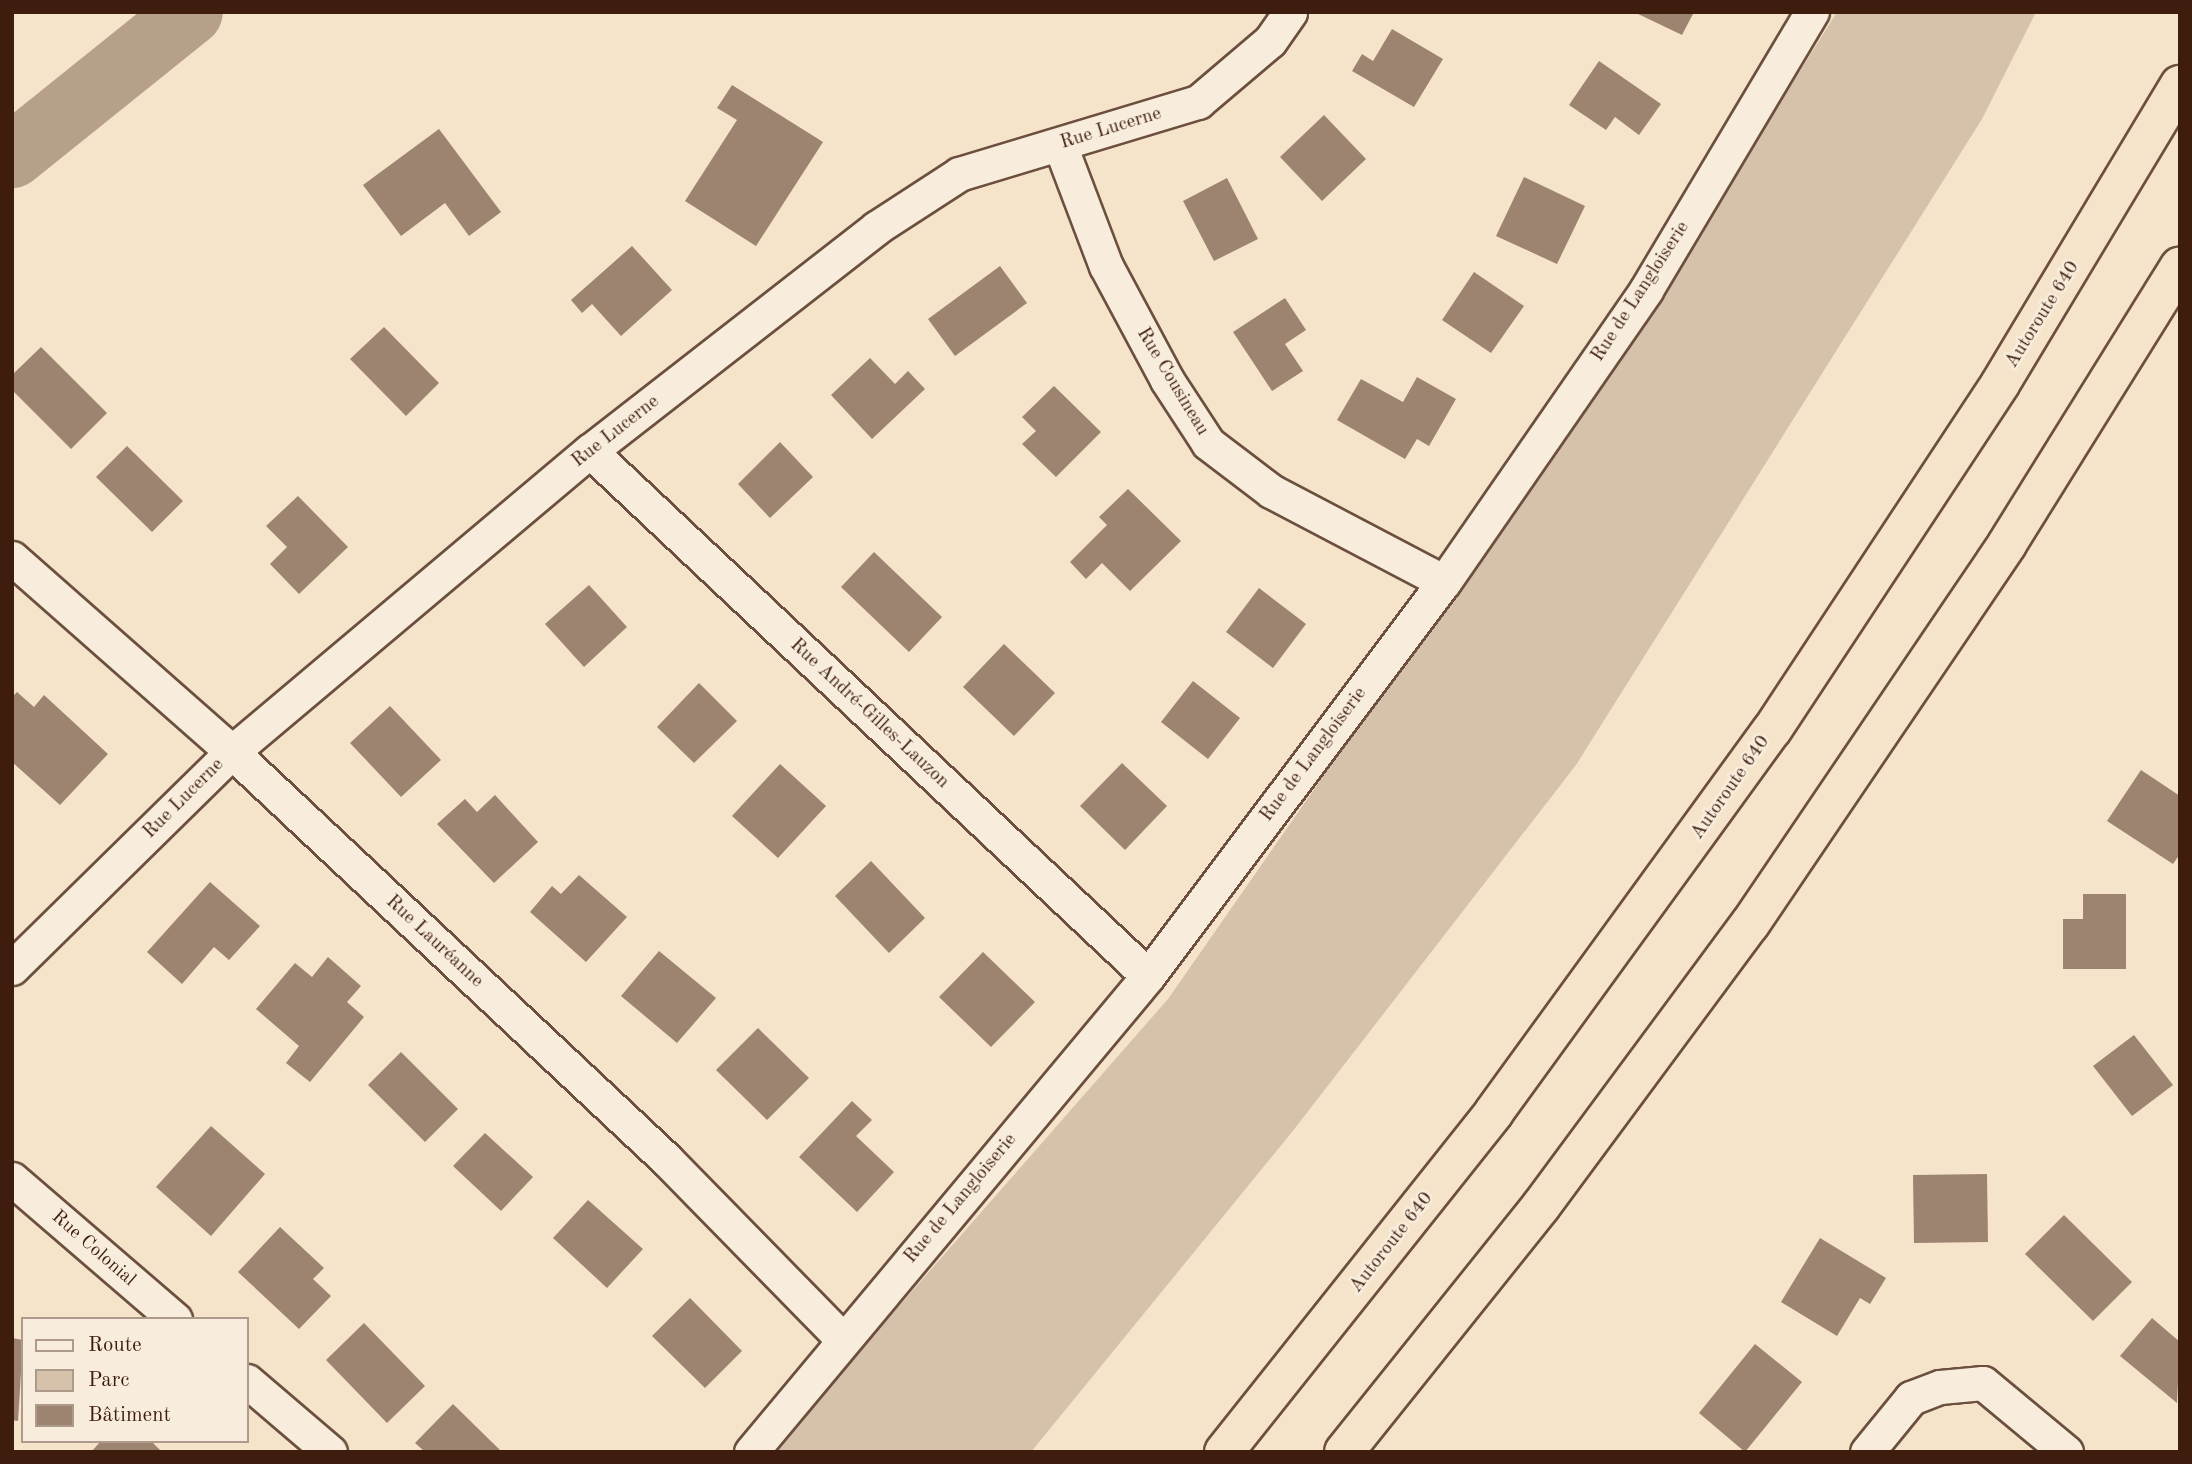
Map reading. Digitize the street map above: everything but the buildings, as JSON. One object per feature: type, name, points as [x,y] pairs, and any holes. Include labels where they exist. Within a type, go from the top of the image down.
[{"type":"highway","name":"Autoroute 640","points":[[1224,1452],[1494,1112],[1772,730],[1972,429],[2180,85]]},
{"type":"highway","points":[[1343,1452],[1541,1206],[1750,924],[2000,555],[2180,266]]},
{"type":"street","name":"Rue Lucerne","points":[[12,968],[232,752],[590,451],[876,228],[948,181],[1198,102],[1270,41],[1290,12]]},
{"type":"street","name":"Rue de Langloiserie","points":[[751,1452],[1148,976],[1444,582],[1646,290],[1812,12]]},
{"type":"street","name":"Rue Cousineau","points":[[1060,145],[1106,266],[1167,380],[1208,443],[1271,491],[1444,582]]},
{"type":"street","name":"Rue André-Gilles-Lauzon","points":[[590,451],[1148,976]]},
{"type":"street","name":"Rue Lauréanne","points":[[12,558],[232,752],[666,1159],[843,1340]]},
{"type":"street","name":"Rue Colonial","points":[[12,1179],[173,1317]]},
{"type":"street","points":[[248,1382],[330,1452]]},
{"type":"street","points":[[1867,1452],[1911,1398],[1940,1387],[1983,1383],[2066,1452]]},
{"type":"green space","points":[[1837,12],[2036,12],[1982,119],[1576,765],[1292,1132],[1031,1452],[777,1452],[863,1347],[1168,999],[1668,281]]},
{"type":"waterway","points":[[12,155],[190,12]]}]
